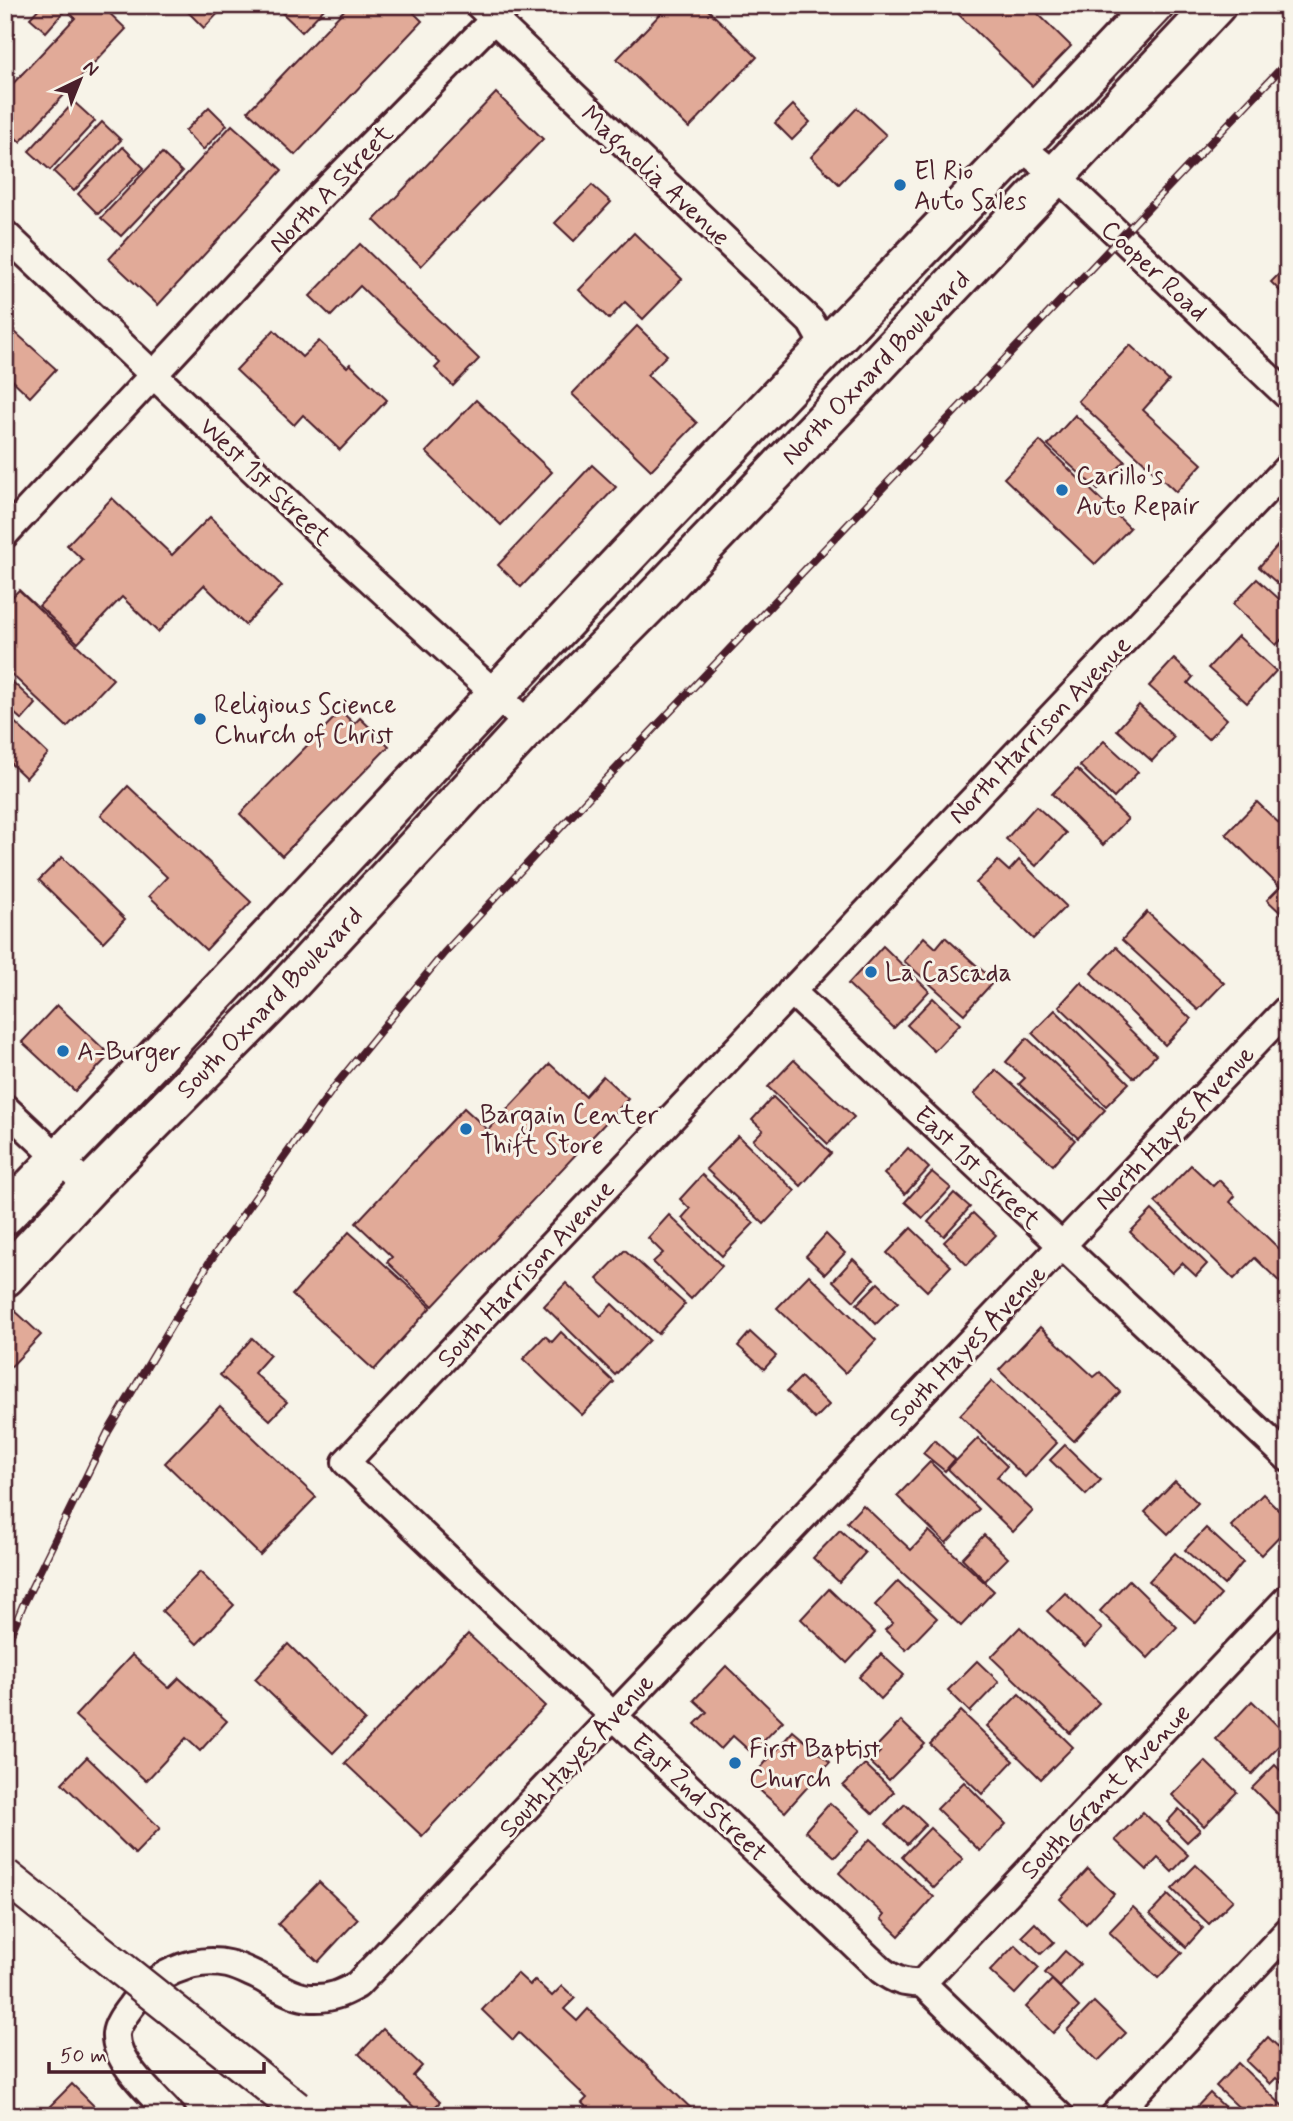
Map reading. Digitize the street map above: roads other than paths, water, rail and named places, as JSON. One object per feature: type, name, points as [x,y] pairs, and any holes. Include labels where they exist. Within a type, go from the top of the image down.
[{"type":"main road","name":"North Oxnard Boulevard","points":[[497,694],[1154,5]]},
{"type":"main road","name":"North Oxnard Boulevard","points":[[529,725],[844,400],[1216,5]]},
{"type":"main road","points":[[826,349],[844,400]]},
{"type":"main road","name":"South Oxnard Boulevard","points":[[5,1215],[497,694]]},
{"type":"main road","name":"South Oxnard Boulevard","points":[[5,1277],[89,1187],[286,988],[529,725]]},
{"type":"street","name":"Magnolia Avenue","points":[[494,10],[811,322],[826,349]]},
{"type":"street","name":"North A Street","points":[[5,534],[494,10]]},
{"type":"street","name":"Cooper Road","points":[[1021,147],[1057,176],[1288,396]]},
{"type":"street","name":"West 1st Street","points":[[5,234],[337,550],[529,725]]},
{"type":"street","name":"North Harrison Avenue","points":[[791,991],[1288,467]]},
{"type":"street","name":"East 1st Street","points":[[791,991],[1288,1458]]},
{"type":"street","name":"South Harrison Avenue","points":[[346,1462],[791,991]]},
{"type":"street","name":"North Hayes Avenue","points":[[1061,1247],[1288,1008]]},
{"type":"street","points":[[5,1108],[89,1187]]},
{"type":"street","name":"South Hayes Avenue","points":[[173,2116],[130,2070],[119,2049],[116,2035],[118,2025],[134,2002],[158,1979],[178,1968],[204,1962],[228,1964],[309,1998],[329,1998],[358,1985],[1061,1247]]},
{"type":"street","name":"East 2nd Street","points":[[346,1462],[881,1969],[893,1979],[909,1984],[922,1983]]},
{"type":"street","name":"South Grant Avenue","points":[[922,1983],[1288,1598]]},
{"type":"street","points":[[5,1876],[296,2108]]},
{"type":"street","points":[[1114,2116],[1288,1931]]},
{"type":"street","points":[[922,1983],[1060,2116]]},
{"type":"railway","points":[[5,1648],[23,1605],[108,1432],[210,1261],[335,1086],[444,953],[1288,61]]},
{"type":"place","name":"El Rio Auto Sales","points":[[900,185]]},
{"type":"place","name":"Carillo's Auto Repair","points":[[1062,490]]},
{"type":"place","name":"Religious Science Church of Christ","points":[[200,719]]},
{"type":"place","name":"La Cascada","points":[[871,972]]},
{"type":"place","name":"A-Burger","points":[[63,1051]]},
{"type":"place","name":"Bargain Center Thift Store","points":[[466,1129]]},
{"type":"place","name":"First Baptist Church","points":[[735,1763]]}]
